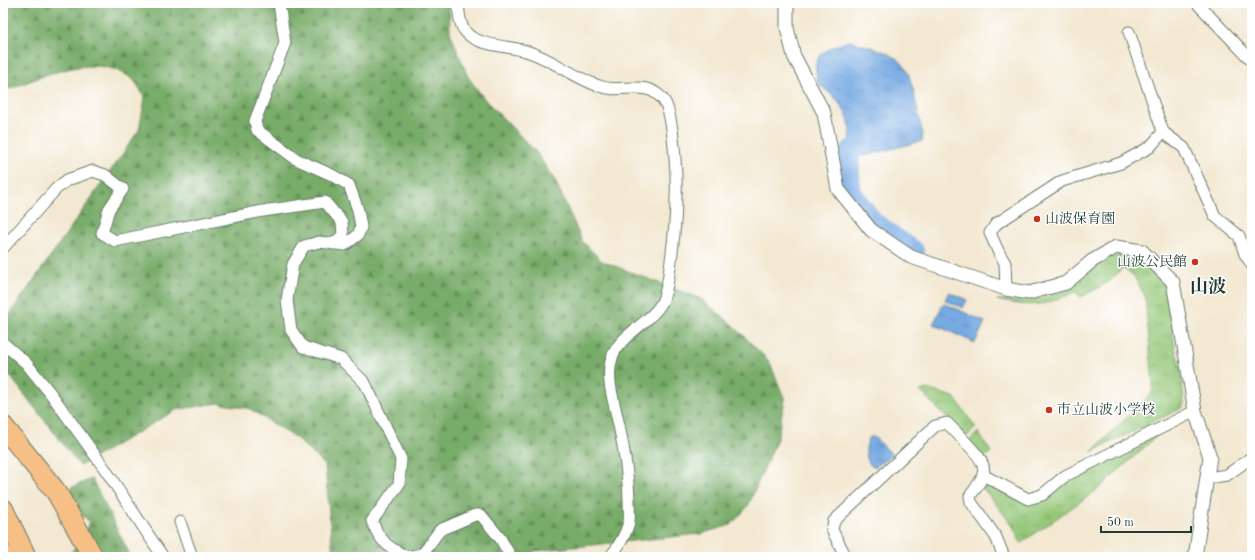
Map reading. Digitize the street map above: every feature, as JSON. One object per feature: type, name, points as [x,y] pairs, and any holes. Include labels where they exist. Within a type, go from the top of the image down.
[{"type":"highway","points":[[3,426],[57,493],[93,557]]},
{"type":"highway","points":[[3,509],[26,557]]},
{"type":"street","points":[[279,3],[285,43],[255,121],[257,130],[296,159],[332,175],[349,185],[358,210],[361,227],[358,234],[345,245],[318,242],[304,246],[293,264],[286,300],[291,330],[302,347],[341,359],[365,383],[401,459],[399,484],[372,521],[378,536],[391,549],[407,557],[422,554],[440,530],[475,515],[481,515],[500,538],[511,557]]},
{"type":"street","points":[[458,3],[460,21],[465,32],[480,42],[526,51],[550,61],[600,87],[616,90],[642,87],[653,90],[664,102],[673,134],[676,199],[667,286],[661,303],[649,320],[624,340],[612,356],[610,370],[611,389],[625,450],[629,521],[615,551],[610,557]]},
{"type":"street","points":[[787,3],[787,28],[794,56],[824,113],[838,189],[871,230],[910,257],[1006,289],[1029,294],[1066,283],[1092,261],[1116,247],[1142,251],[1173,282],[1195,411],[1210,457],[1195,557]]},
{"type":"street","points":[[1197,3],[1252,61]]},
{"type":"street","points":[[1129,32],[1163,132],[1184,148],[1215,216],[1240,236],[1245,254],[1252,265]]},
{"type":"street","points":[[1006,289],[1005,263],[990,233],[996,224],[1062,181],[1120,163],[1150,147],[1163,132]]},
{"type":"street","points":[[3,248],[56,189],[68,180],[93,170],[105,175],[123,188],[110,209],[102,233],[115,241],[263,211],[325,202],[342,222],[342,235],[333,244]]},
{"type":"street","points":[[3,343],[26,363],[51,394],[105,469],[163,557]]},
{"type":"street","points":[[983,475],[1028,499],[1042,495],[1065,476],[1195,411]]},
{"type":"street","points":[[846,557],[832,530],[834,521],[935,426],[947,423],[982,458],[984,467],[983,475],[970,496],[971,502],[996,537],[1004,557]]},
{"type":"street","points":[[1207,478],[1227,476],[1252,457]]},
{"type":"street","points":[[180,522],[192,557]]},
{"type":"green space","points":[[3,3],[449,3],[450,32],[468,77],[486,101],[536,152],[556,182],[582,241],[602,261],[701,299],[734,326],[769,361],[785,400],[777,439],[748,506],[731,525],[700,534],[535,551],[523,557],[333,557],[325,465],[296,438],[250,409],[218,403],[176,410],[80,466],[3,367],[3,324],[139,130],[145,98],[131,78],[116,70],[100,66],[84,66],[67,69],[3,91]]},
{"type":"green space","points":[[1125,254],[1132,257],[1157,275],[1165,285],[1169,296],[1174,343],[1181,371],[1184,404],[1182,408],[1091,452],[1152,393],[1153,384],[1145,296],[1135,278],[1123,268],[1109,282],[1081,297],[1075,292],[1046,303],[1028,305],[997,300],[1037,299],[1056,294],[1074,285],[1103,261]]},
{"type":"green space","points":[[926,389],[954,397],[976,428],[966,437],[920,391]]},
{"type":"green space","points":[[978,432],[991,452],[984,458],[969,441]]},
{"type":"green space","points":[[1159,434],[1097,490],[1021,543],[1013,526],[982,487],[990,484],[1025,504],[1044,498],[1066,477]]},
{"type":"green space","points":[[92,479],[131,557],[69,557],[90,522],[57,493]]},
{"type":"water","points":[[850,41],[890,54],[901,62],[909,76],[915,96],[923,134],[922,141],[865,156],[857,155],[854,152],[850,144],[850,127],[847,116],[838,101],[817,82],[816,67],[816,63],[821,54],[835,46]]},
{"type":"water","points":[[949,292],[967,300],[963,308],[945,300]]},
{"type":"water","points":[[944,303],[985,322],[975,343],[933,324]]},
{"type":"water","points":[[870,437],[874,437],[891,453],[891,456],[875,467],[871,466],[866,456],[866,448]]},
{"type":"waterway","points":[[852,150],[848,157],[850,192],[873,223],[913,251]]},
{"type":"place","name":"山波保育園","points":[[1037,219]]},
{"type":"place","name":"山波公民館","points":[[1195,262]]},
{"type":"place","name":"市立山波小学校","points":[[1049,410]]},
{"type":"district","name":"山波","points":[[1208,287]]}]
